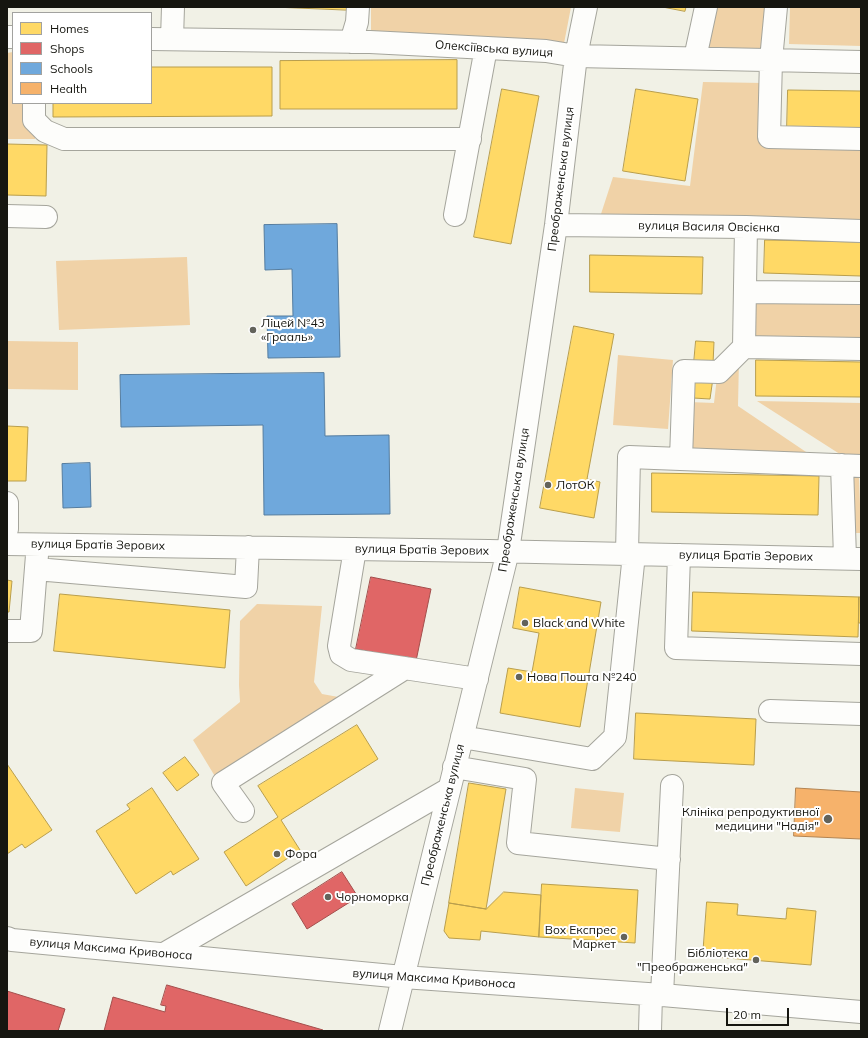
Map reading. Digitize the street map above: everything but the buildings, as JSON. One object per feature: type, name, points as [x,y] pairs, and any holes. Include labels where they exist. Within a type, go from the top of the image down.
[{"type":"street","points":[[162,39],[172,7]]},
{"type":"street","points":[[351,42],[357,22],[358,7]]},
{"type":"street","name":"Преображенська вулиця","points":[[390,1031],[508,551],[556,225],[576,56],[586,7]]},
{"type":"street","points":[[695,58],[706,7]]},
{"type":"street","points":[[776,7],[771,60],[769,137],[861,138]]},
{"type":"street","name":"Олексіївська вулиця","points":[[162,39],[351,42],[546,51],[576,56],[861,62]]},
{"type":"street","points":[[456,215],[486,48]]},
{"type":"street","points":[[34,104],[34,120],[45,131],[64,139],[470,139]]},
{"type":"street","points":[[7,216],[46,217]]},
{"type":"street","name":"вулиця Василя Овсієнка","points":[[556,225],[746,227],[861,231]]},
{"type":"street","points":[[681,459],[684,371],[719,372],[744,347],[746,227]]},
{"type":"street","points":[[745,292],[861,293]]},
{"type":"street","points":[[744,347],[861,349]]},
{"type":"street","points":[[462,737],[592,759],[616,737],[630,554],[629,457],[852,466],[853,558]]},
{"type":"street","points":[[7,503],[7,529]]},
{"type":"street","name":"вулиця Братів Зерових","points":[[7,544],[508,551],[853,558]]},
{"type":"street","points":[[7,631],[31,631],[38,544]]},
{"type":"street","points":[[36,569],[246,587],[248,547]]},
{"type":"street","points":[[356,549],[339,646],[341,654],[351,660],[476,679]]},
{"type":"street","points":[[679,555],[676,648],[861,654]]},
{"type":"street","points":[[243,811],[223,783],[405,668]]},
{"type":"street","points":[[770,711],[861,713]]},
{"type":"street","points":[[454,767],[525,779],[518,843],[669,859]]},
{"type":"street","points":[[650,1031],[657,995],[669,859],[672,786]]},
{"type":"street","points":[[164,954],[449,789]]},
{"type":"street","name":"вулиця Максима Кривоноса","points":[[7,938],[12,940],[403,977],[657,995],[861,1012]]},
{"type":"shaded area","points":[[371,7],[571,7],[562,54],[371,36]]},
{"type":"shaded area","points":[[713,7],[771,7],[768,53],[703,52]]},
{"type":"shaded area","points":[[790,7],[861,7],[861,46],[789,44]]},
{"type":"shaded area","points":[[12,52],[12,104],[34,104],[35,139],[7,139],[7,53]]},
{"type":"shaded area","points":[[703,82],[764,83],[768,143],[861,146],[861,224],[600,217],[613,177],[690,186]]},
{"type":"shaded area","points":[[187,257],[190,325],[59,330],[56,261]]},
{"type":"shaded area","points":[[752,299],[861,299],[861,342],[751,342]]},
{"type":"shaded area","points":[[7,341],[78,342],[78,390],[7,389]]},
{"type":"shaded area","points":[[618,355],[673,360],[668,429],[613,425]]},
{"type":"shaded area","points":[[739,359],[738,406],[812,456],[689,452],[689,402],[714,403],[717,377]]},
{"type":"shaded area","points":[[757,401],[861,403],[861,459],[846,458]]},
{"type":"shaded area","points":[[859,476],[861,533],[852,533],[849,477]]},
{"type":"shaded area","points":[[257,604],[322,606],[314,682],[322,694],[344,698],[216,778],[193,740],[240,702],[240,621]]},
{"type":"shaded area","points":[[575,788],[624,793],[620,832],[571,828]]},
{"type":"place","name":"Ліцей №43 «Грааль»","points":[[253,330]]},
{"type":"place","name":"ЛотОК","points":[[548,485]]},
{"type":"place","name":"Black and White","points":[[525,623]]},
{"type":"place","name":"Нова Пошта №240","points":[[519,677]]},
{"type":"place","name":"Клініка репродуктивної медицини \"Надія\"","points":[[828,819]]},
{"type":"place","name":"Фора","points":[[277,854]]},
{"type":"place","name":"Чорноморка","points":[[328,897]]},
{"type":"place","name":"Box Експрес Маркет","points":[[624,937]]},
{"type":"place","name":"Бібліотека \"Преображенська\"","points":[[756,960]]}]
